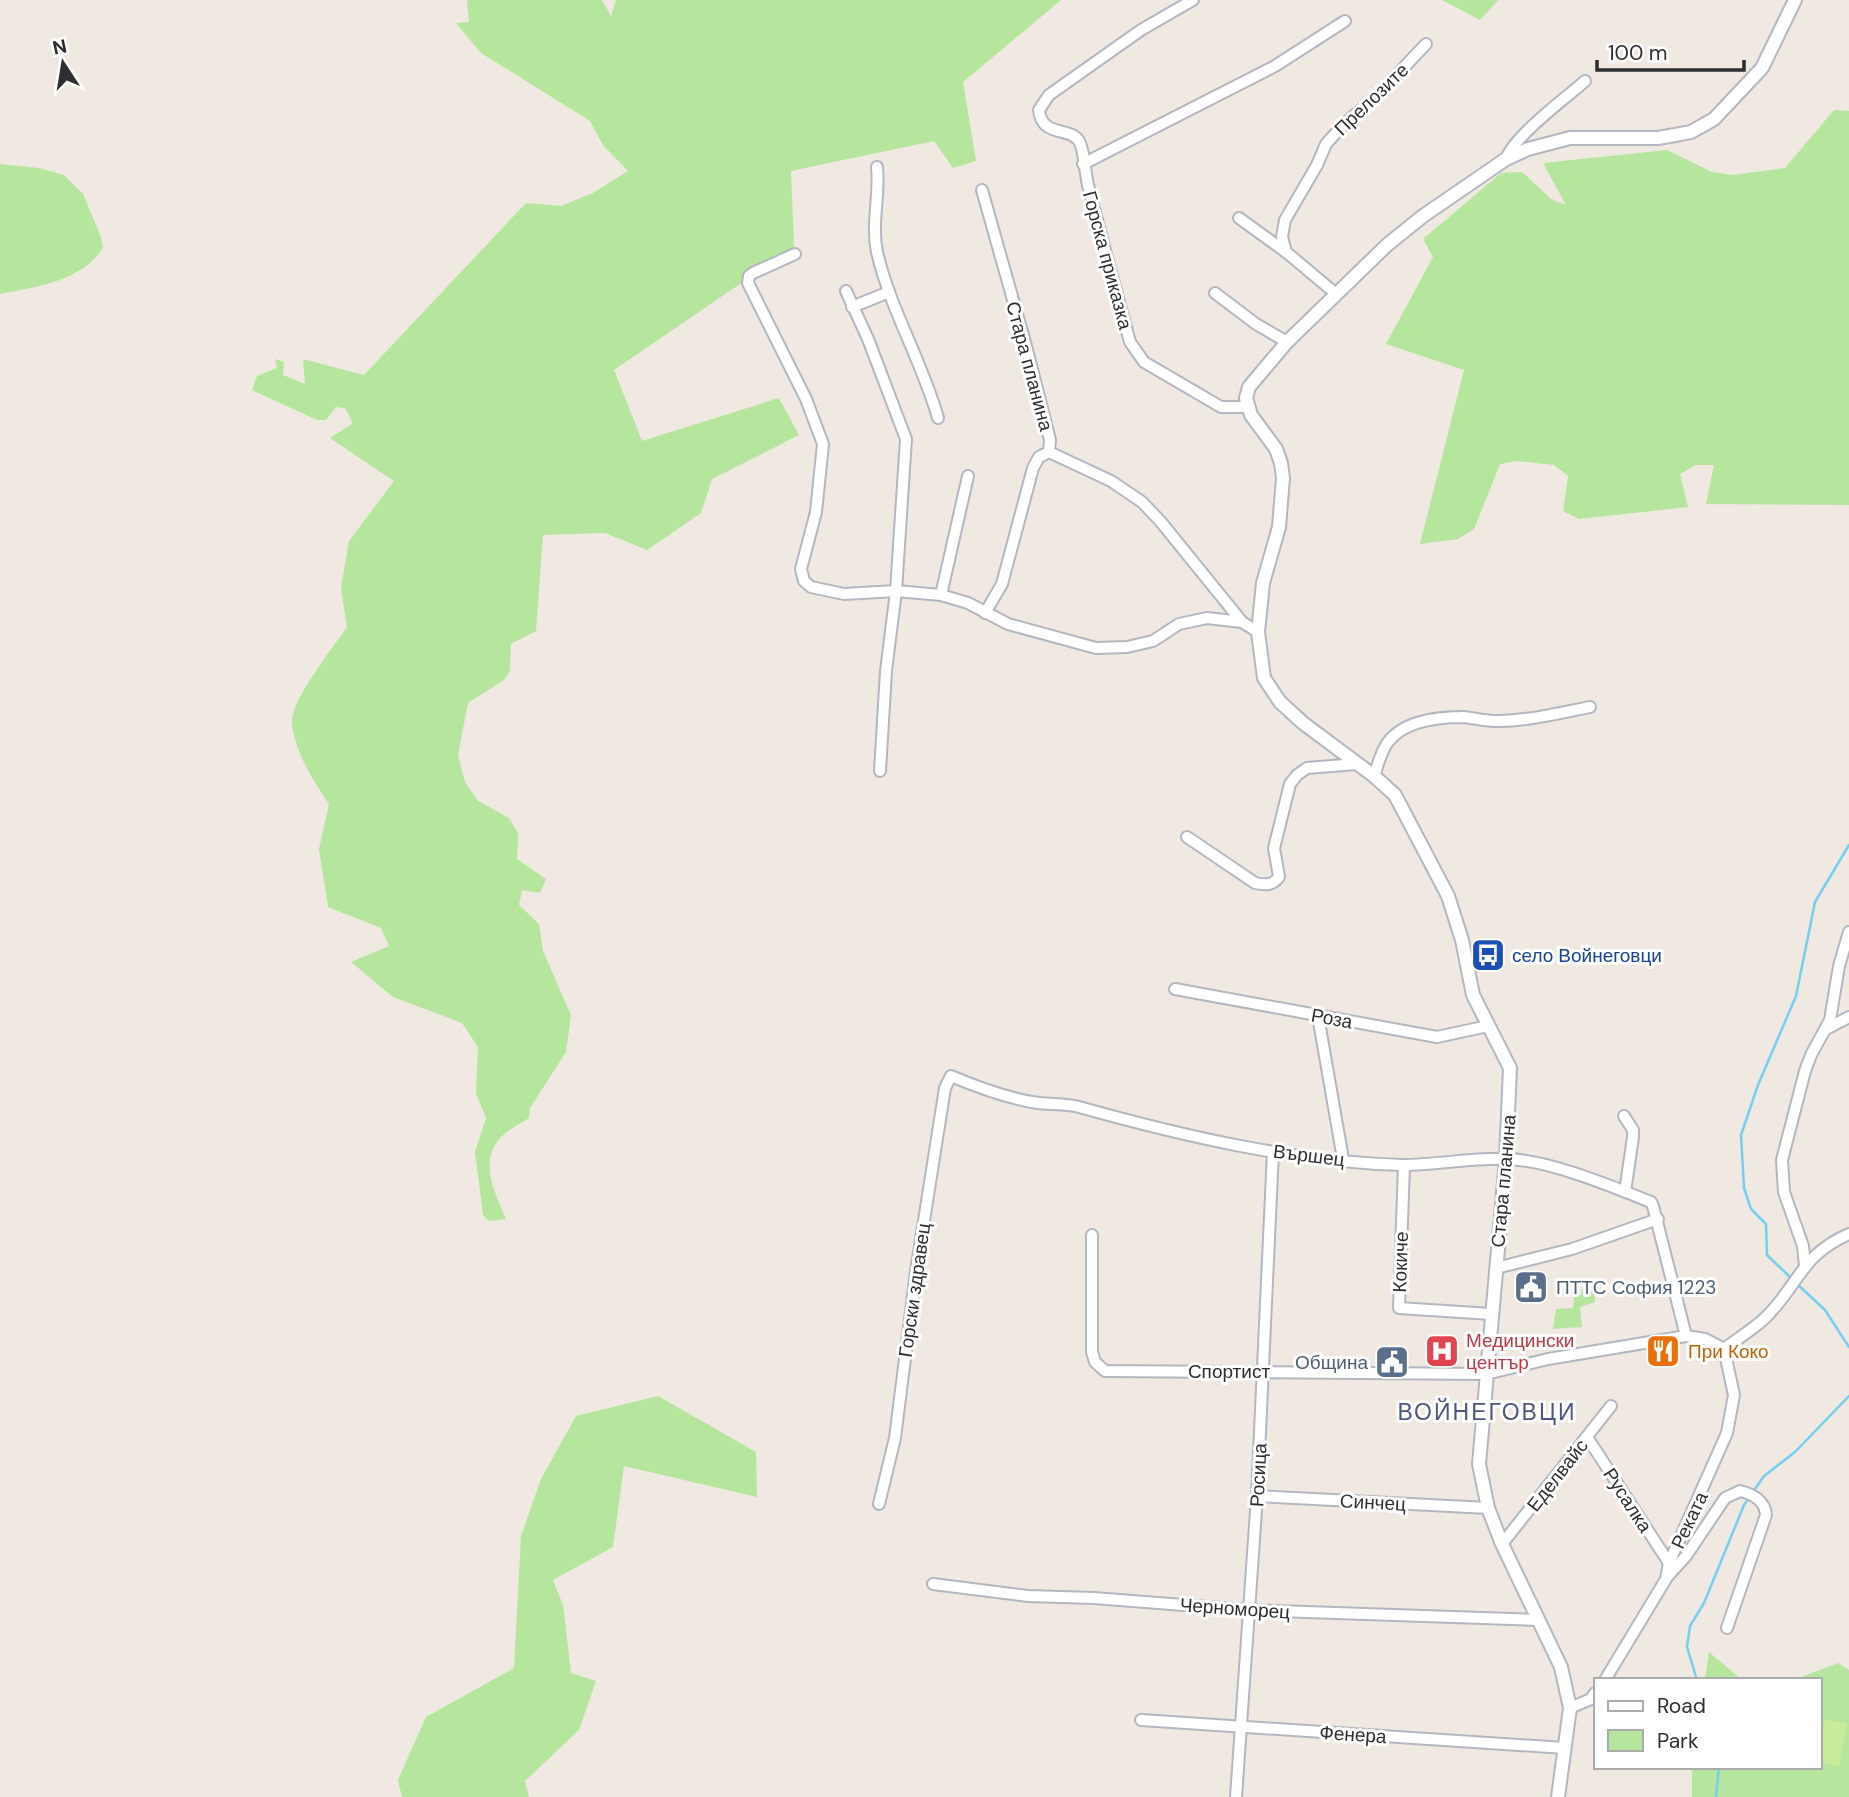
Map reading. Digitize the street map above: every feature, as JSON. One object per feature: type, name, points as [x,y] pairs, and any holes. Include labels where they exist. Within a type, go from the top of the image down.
[{"type":"street","name":"Горска приказка","points":[[1193,0],[1102,55],[1049,95],[1039,110],[1043,123],[1077,139],[1130,342],[1140,358],[1222,407],[1247,407]]},
{"type":"street","points":[[1247,407],[1249,387],[1287,342],[1335,293],[1423,216],[1506,159],[1528,149],[1570,138],[1658,138],[1691,132],[1714,120],[1762,68],[1795,0]]},
{"type":"street","points":[[1083,164],[1275,66],[1345,21]]},
{"type":"street","name":"Прелозите","points":[[1286,252],[1282,237],[1284,220],[1317,165],[1326,144],[1344,124],[1374,99],[1426,44]]},
{"type":"street","points":[[1506,159],[1516,144],[1546,114],[1586,81]]},
{"type":"street","points":[[877,167],[874,217],[876,248],[889,292],[929,383],[938,418]]},
{"type":"street","name":"Стара планина","points":[[982,190],[1026,346],[1050,440],[1049,452],[1111,481],[1142,502],[1242,622]]},
{"type":"street","points":[[1239,218],[1286,252],[1335,293]]},
{"type":"street","points":[[795,254],[749,276],[748,283],[806,398],[823,444],[816,512],[801,569],[804,581],[811,587],[844,594],[896,591],[941,595],[968,603],[1008,624],[1096,648],[1127,647],[1153,641],[1179,624],[1199,619],[1242,622],[1258,632]]},
{"type":"street","points":[[846,291],[873,352],[906,439],[880,771]]},
{"type":"street","points":[[852,307],[889,292]]},
{"type":"street","points":[[1215,293],[1256,324],[1287,342]]},
{"type":"street","name":"Стара планина","points":[[1247,407],[1276,449],[1282,463],[1283,478],[1279,527],[1263,583],[1258,632],[1264,678],[1280,702],[1395,795],[1448,896],[1473,995],[1510,1068],[1506,1159],[1479,1464],[1489,1508],[1502,1544],[1561,1667],[1570,1708],[1558,1797]]},
{"type":"street","points":[[985,613],[1002,584],[1033,468],[1039,457],[1049,452]]},
{"type":"street","points":[[941,595],[968,476]]},
{"type":"street","points":[[1374,776],[1388,742],[1413,724],[1433,719],[1465,717],[1495,722],[1524,720],[1590,707]]},
{"type":"street","points":[[1187,837],[1255,883],[1275,883],[1279,877],[1274,848],[1290,785],[1297,775],[1307,768],[1356,764]]},
{"type":"street","points":[[1805,1266],[1803,1246],[1784,1192],[1781,1168],[1802,1079],[1811,1055],[1826,1029],[1833,1007],[1839,966],[1849,932]]},
{"type":"street","name":"Роза","points":[[1175,989],[1437,1037],[1488,1026]]},
{"type":"street","points":[[1318,1016],[1343,1159]]},
{"type":"street","points":[[1826,1029],[1849,1017]]},
{"type":"street","name":"Вършец","points":[[951,1076],[981,1089],[1017,1099],[1077,1107],[1273,1152],[1404,1165],[1506,1159],[1543,1164],[1651,1202],[1658,1219]]},
{"type":"street","name":"Горски здравец","points":[[879,1504],[895,1438],[923,1219],[945,1088],[951,1076]]},
{"type":"street","points":[[1624,1116],[1633,1130],[1625,1192]]},
{"type":"street","name":"Росица","points":[[1236,1797],[1257,1496],[1273,1152]]},
{"type":"street","name":"Кокиче","points":[[1404,1165],[1399,1308],[1492,1314]]},
{"type":"street","points":[[1496,1268],[1572,1249],[1658,1219],[1686,1336]]},
{"type":"street","points":[[1724,1349],[1765,1318],[1805,1266],[1833,1241],[1849,1234]]},
{"type":"street","name":"Спортист","points":[[1092,1236],[1092,1352],[1097,1365],[1105,1371],[1486,1374],[1548,1359],[1686,1336],[1705,1339],[1724,1349]]},
{"type":"street","name":"Реката","points":[[1606,1678],[1665,1579],[1727,1433],[1734,1395],[1724,1349]]},
{"type":"street","name":"Еделвайс","points":[[1502,1544],[1611,1406]]},
{"type":"street","name":"Русалка","points":[[1587,1437],[1670,1563]]},
{"type":"street","points":[[1665,1579],[1686,1556],[1725,1498],[1740,1491],[1759,1499],[1766,1515],[1727,1628]]},
{"type":"street","name":"Синчец","points":[[1257,1496],[1489,1508]]},
{"type":"street","name":"Черноморец","points":[[933,1584],[1028,1596],[1094,1598],[1247,1610],[1538,1620]]},
{"type":"street","points":[[1570,1708],[1591,1699],[1594,1694]]},
{"type":"street","name":"Фенера","points":[[1141,1720],[1565,1748]]},
{"type":"green space","points":[[467,0],[602,0],[611,16],[616,0],[1061,0],[963,82],[976,161],[953,168],[934,141],[791,171],[794,247],[614,370],[642,441],[779,398],[799,435],[712,479],[701,513],[647,550],[605,533],[543,535],[536,631],[511,644],[510,671],[505,679],[468,703],[458,755],[465,782],[478,801],[509,818],[518,833],[517,859],[546,879],[540,893],[522,890],[519,905],[539,924],[543,951],[571,1015],[566,1052],[530,1108],[529,1118],[504,1134],[494,1147],[491,1178],[506,1219],[489,1221],[483,1215],[475,1152],[486,1118],[476,1093],[478,1047],[462,1023],[393,997],[351,962],[389,946],[381,928],[328,907],[319,849],[329,804],[301,756],[292,725],[297,703],[304,689],[347,627],[341,588],[349,541],[394,481],[330,438],[353,423],[345,408],[336,407],[326,420],[317,420],[252,390],[257,376],[277,368],[275,359],[284,362],[283,375],[305,384],[303,359],[364,375],[526,203],[561,206],[593,193],[628,171],[603,145],[590,121],[481,53],[456,23],[469,22]]},
{"type":"green space","points":[[1442,0],[1498,0],[1480,20]]},
{"type":"green space","points":[[1834,110],[1849,111],[1849,505],[1706,504],[1714,465],[1696,465],[1680,474],[1688,507],[1579,519],[1563,511],[1568,476],[1554,465],[1517,461],[1500,464],[1474,529],[1458,539],[1420,544],[1464,370],[1386,344],[1433,257],[1423,239],[1501,173],[1522,172],[1551,199],[1566,205],[1543,163],[1667,150],[1712,172],[1733,175],[1785,168]]},
{"type":"green space","points":[[0,164],[39,168],[64,175],[83,194],[103,247],[84,268],[58,281],[0,294]]},
{"type":"green space","points":[[1588,1286],[1594,1290],[1595,1302],[1580,1307],[1582,1327],[1553,1329],[1556,1309],[1573,1308],[1574,1296],[1581,1295],[1582,1289]]},
{"type":"green space","points":[[658,1396],[756,1452],[757,1497],[624,1466],[613,1547],[553,1580],[563,1605],[571,1673],[596,1681],[579,1730],[525,1781],[529,1797],[402,1797],[398,1780],[426,1717],[514,1668],[521,1536],[541,1479],[576,1416]]},
{"type":"green space","points":[[1709,1652],[1740,1678],[1705,1678]]},
{"type":"green space","points":[[1838,1663],[1849,1670],[1849,1797],[1692,1797],[1692,1769],[1821,1769],[1821,1678],[1798,1678]]},
{"type":"green space","points":[[1825,1719],[1847,1724],[1839,1766],[1821,1762],[1821,1738]]},
{"type":"waterway","points":[[1791,1278],[1767,1255],[1766,1224],[1751,1209],[1744,1188],[1741,1135],[1758,1085],[1796,996],[1815,902],[1849,845]]},
{"type":"waterway","points":[[1796,1283],[1825,1310],[1849,1347]]},
{"type":"waterway","points":[[1753,1492],[1764,1476],[1795,1452],[1849,1396]]},
{"type":"waterway","points":[[1696,1678],[1687,1647],[1690,1626],[1704,1603],[1749,1498]]},
{"type":"waterway","points":[[1716,1797],[1719,1769]]},
{"type":"place","name":"село Войнеговци","points":[[1488,955]]},
{"type":"place","name":"ПТТС София 1223","points":[[1531,1287]]},
{"type":"place","name":"Медицински център","points":[[1442,1351]]},
{"type":"place","name":"При Коко","points":[[1663,1351]]},
{"type":"place","name":"Община","points":[[1392,1362]]},
{"type":"district","name":"ВОЙНЕГОВЦИ","points":[[1487,1412]]}]
